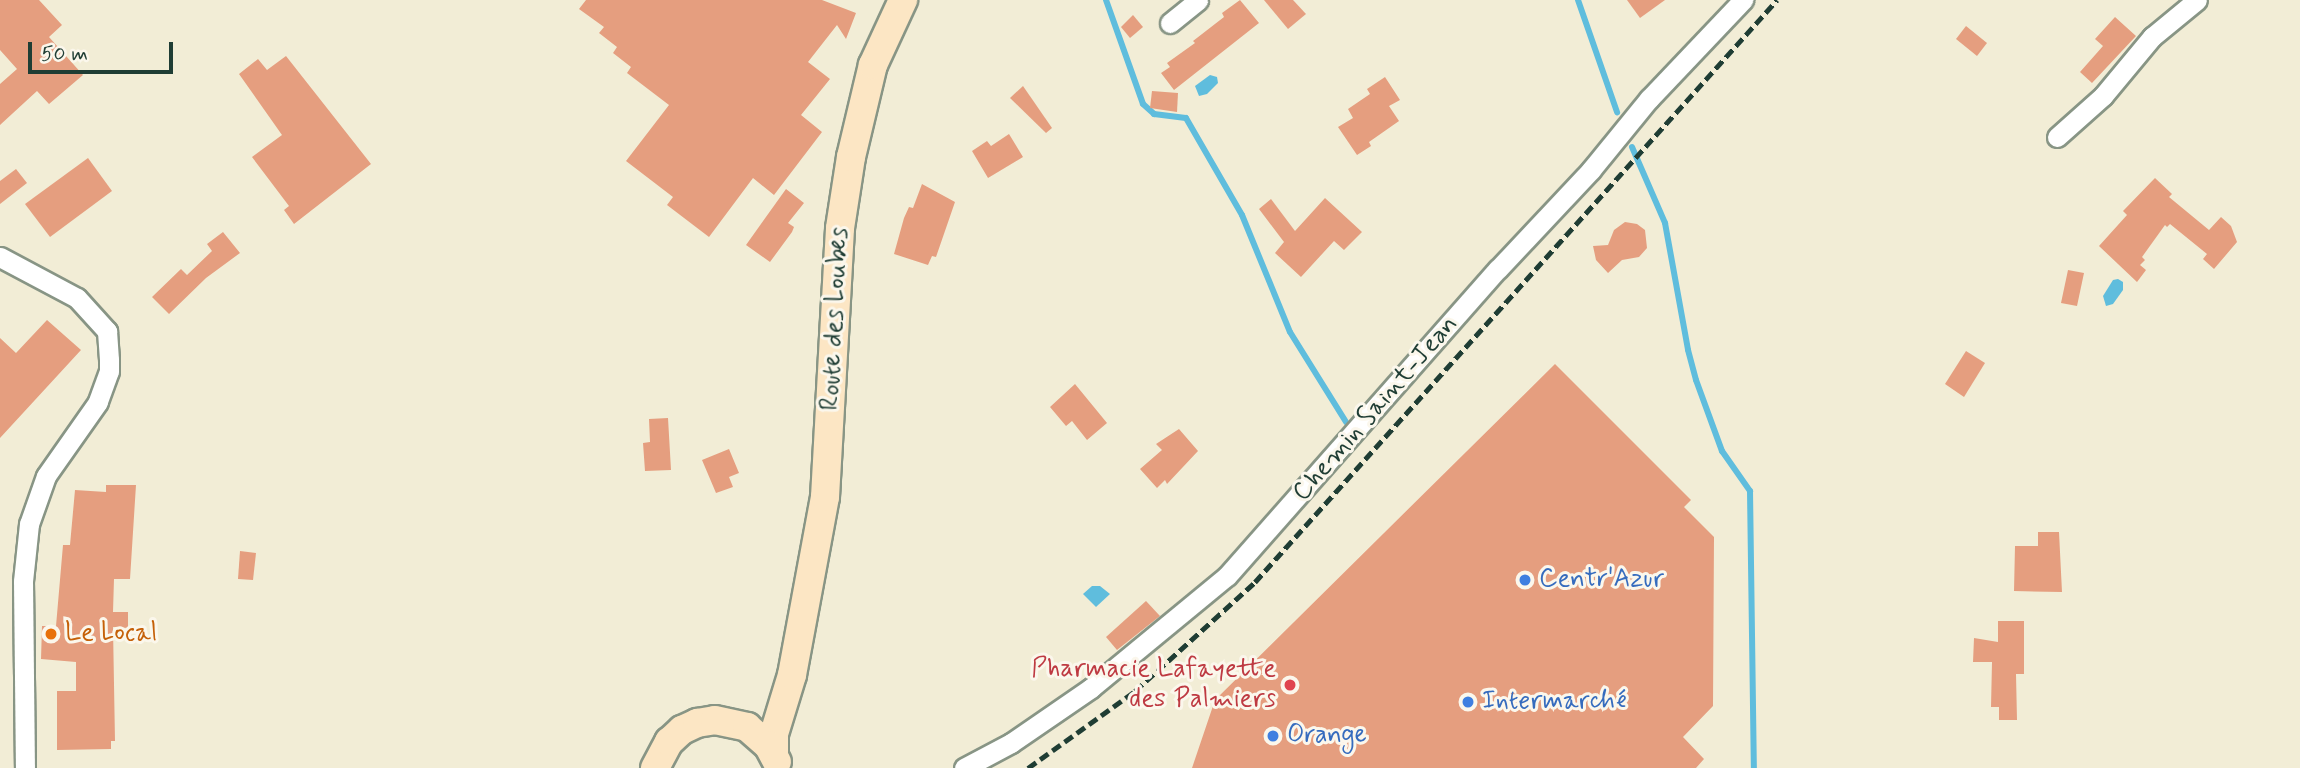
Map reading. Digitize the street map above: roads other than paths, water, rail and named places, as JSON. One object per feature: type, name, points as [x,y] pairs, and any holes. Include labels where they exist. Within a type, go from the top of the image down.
[{"type":"main road","name":"Route des Loubes","points":[[776,762],[777,719],[798,645],[825,497],[840,228],[851,157],[873,65],[903,0]]},
{"type":"main road","name":"Route des Loubes","points":[[732,722],[751,714],[773,692],[798,645]]},
{"type":"main road","points":[[655,768],[668,742],[682,730],[697,723],[732,722],[760,737],[776,762]]},
{"type":"street","points":[[1170,23],[1198,0]]},
{"type":"street","name":"Chemin Saint-Jean","points":[[964,768],[1011,743],[1091,688],[1227,576],[1498,270],[1591,170],[1649,99],[1743,0]]},
{"type":"street","points":[[2057,137],[2102,96],[2152,37],[2197,0]]},
{"type":"street","points":[[0,257],[77,298],[107,331],[109,360],[109,371],[98,402],[46,476],[29,524],[23,581],[24,768]]},
{"type":"water","points":[[1210,75],[1217,77],[1218,83],[1207,94],[1199,96],[1195,86]]},
{"type":"water","points":[[2113,280],[2123,282],[2123,290],[2113,304],[2106,306],[2103,296]]},
{"type":"water","points":[[1092,586],[1100,586],[1110,594],[1096,607],[1083,594]]},
{"type":"waterway","points":[[1106,0],[1143,104],[1154,114],[1186,118],[1242,215],[1290,332],[1346,422]]},
{"type":"waterway","points":[[1578,0],[1617,112]]},
{"type":"waterway","points":[[1632,147],[1665,223],[1696,380],[1722,451],[1750,491],[1754,768]]},
{"type":"railway","points":[[1028,768],[1135,691],[1255,582],[1777,0]]},
{"type":"place","name":"Centr'Azur","points":[[1525,580]]},
{"type":"place","name":"Le Local","points":[[51,634]]},
{"type":"place","name":"Pharmacie Lafayette des Palmiers","points":[[1290,685]]},
{"type":"place","name":"Intermarché","points":[[1468,702]]},
{"type":"place","name":"Orange","points":[[1273,736]]}]
